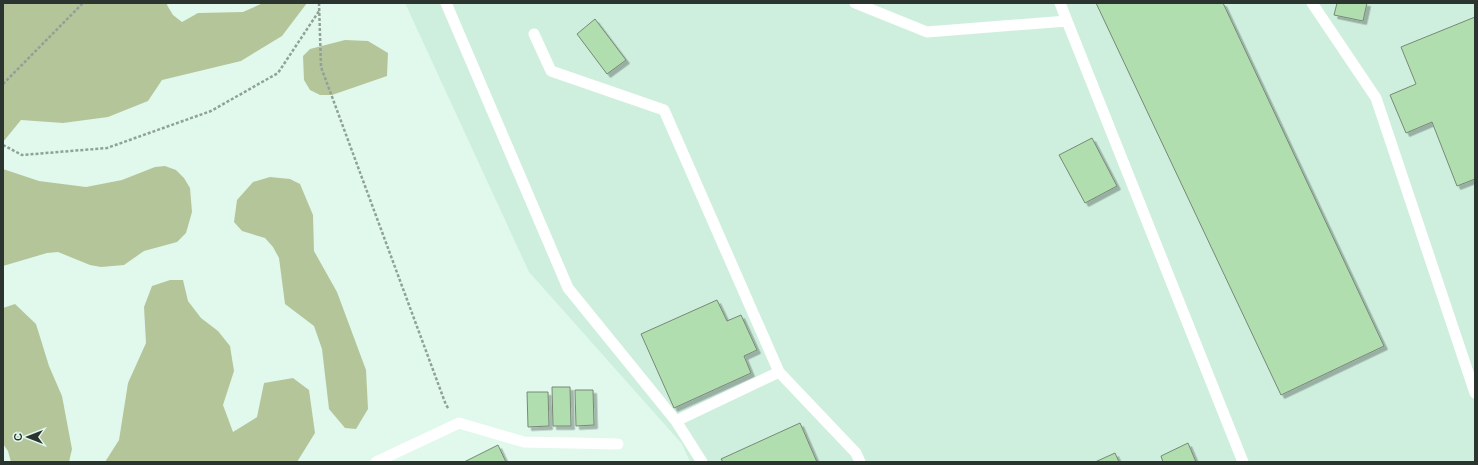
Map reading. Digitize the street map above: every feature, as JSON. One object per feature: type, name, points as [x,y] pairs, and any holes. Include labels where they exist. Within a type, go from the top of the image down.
[{"type":"lane","points":[[446,3],[568,288],[676,422],[702,462]]},
{"type":"lane","points":[[855,3],[927,32],[1067,21]]},
{"type":"lane","points":[[1060,3],[1243,462]]},
{"type":"lane","points":[[1312,3],[1376,98],[1475,393]]},
{"type":"lane","points":[[534,34],[551,71],[664,110],[779,372],[856,453],[860,462]]},
{"type":"lane","points":[[676,422],[779,372]]},
{"type":"lane","points":[[376,462],[459,422],[524,442],[618,444]]},
{"type":"path","points":[[3,84],[83,3]]},
{"type":"path","points":[[319,3],[321,67],[446,405],[459,422]]},
{"type":"path","points":[[3,145],[22,155],[107,148],[211,111],[278,73],[319,11]]},
{"type":"shaded area","points":[[3,3],[168,3],[167,5],[173,15],[182,22],[198,13],[243,12],[263,3],[307,3],[282,36],[241,61],[162,80],[148,101],[108,117],[63,123],[21,120],[3,142]]},
{"type":"shaded area","points":[[405,3],[1475,3],[1475,462],[690,462],[682,444],[529,272]]},
{"type":"shaded area","points":[[345,40],[368,41],[388,53],[387,76],[332,95],[320,95],[310,90],[304,80],[303,56],[310,49]]},
{"type":"shaded area","points":[[165,166],[176,170],[184,178],[190,188],[192,212],[186,233],[177,242],[144,251],[124,265],[101,267],[90,265],[58,252],[47,253],[3,266],[3,169],[39,181],[86,187],[122,180],[155,167]]},
{"type":"shaded area","points":[[270,177],[290,179],[300,184],[313,215],[314,251],[337,292],[366,370],[368,409],[356,429],[345,428],[329,409],[322,349],[314,326],[285,304],[279,258],[273,247],[265,238],[242,231],[234,222],[237,200],[253,182]]},
{"type":"shaded area","points":[[170,280],[183,280],[188,301],[201,318],[218,331],[230,346],[234,371],[223,405],[233,432],[257,417],[264,383],[293,378],[309,390],[315,433],[297,462],[105,462],[119,440],[128,383],[146,343],[144,307],[152,286]]},
{"type":"shaded area","points":[[15,304],[36,324],[49,366],[62,396],[72,449],[69,462],[11,462],[8,451],[3,444],[3,308]]},
{"type":"building","points":[[1096,3],[1223,3],[1384,346],[1281,395]]},
{"type":"building","points":[[1337,3],[1367,3],[1363,21],[1334,15]]},
{"type":"building","points":[[1475,17],[1475,179],[1457,186],[1432,122],[1406,133],[1390,95],[1416,84],[1401,47]]},
{"type":"building","points":[[595,19],[626,60],[607,74],[577,34]]},
{"type":"building","points":[[1092,138],[1117,186],[1085,203],[1059,155]]},
{"type":"building","points":[[717,300],[727,321],[741,315],[757,350],[744,356],[751,373],[674,408],[641,334]]},
{"type":"building","points":[[552,387],[570,387],[571,426],[553,426]]},
{"type":"building","points":[[575,390],[593,390],[594,425],[576,426]]},
{"type":"building","points":[[527,392],[548,392],[549,426],[528,427]]},
{"type":"building","points":[[800,423],[817,462],[723,462],[721,459]]},
{"type":"building","points":[[1188,443],[1196,462],[1163,462],[1161,456]]},
{"type":"building","points":[[498,445],[506,462],[464,462]]},
{"type":"building","points":[[1115,453],[1119,462],[1095,462]]}]
